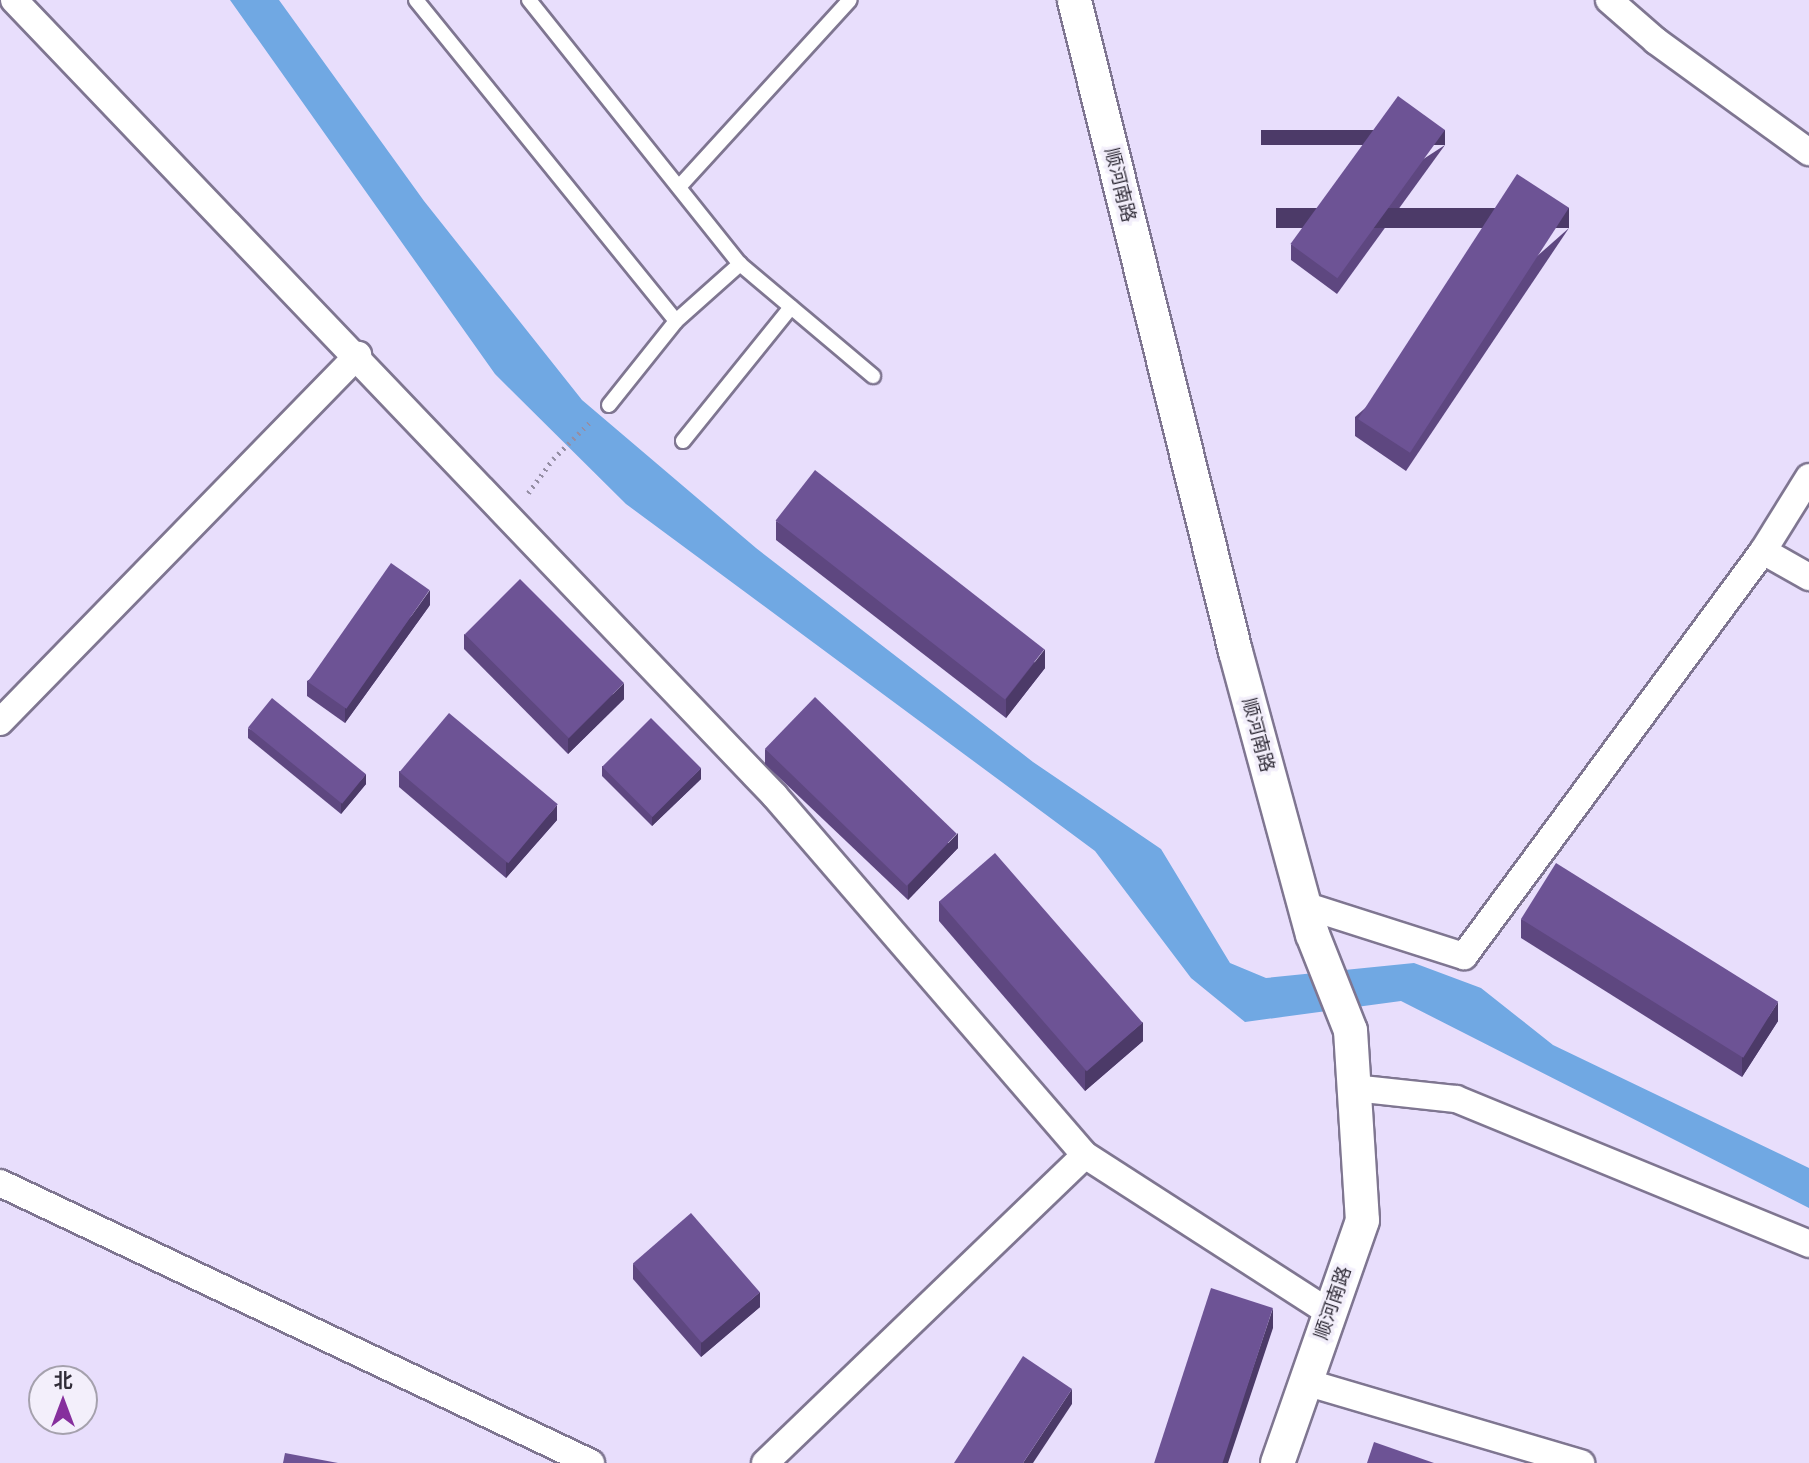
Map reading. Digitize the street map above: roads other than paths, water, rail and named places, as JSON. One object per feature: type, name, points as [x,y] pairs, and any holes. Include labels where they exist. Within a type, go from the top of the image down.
[{"type":"street","points":[[14,0],[358,355],[775,796],[1085,1155],[1329,1312]]},
{"type":"street","name":"顺河南路","points":[[1074,0],[1235,651],[1308,919],[1350,1030],[1362,1220],[1277,1463]]},
{"type":"street","points":[[1609,0],[1656,41],[1809,152]]},
{"type":"street","points":[[0,722],[358,355]]},
{"type":"street","points":[[1308,919],[1464,956],[1763,551],[1809,477]]},
{"type":"street","points":[[1763,551],[1809,577]]},
{"type":"street","points":[[1354,1088],[1456,1099],[1809,1244]]},
{"type":"street","points":[[765,1463],[1085,1155]]},
{"type":"street","points":[[0,1183],[591,1463]]},
{"type":"street","points":[[1305,1382],[1581,1463]]},
{"type":"lane","points":[[416,0],[676,321]]},
{"type":"lane","points":[[529,0],[740,264],[873,376]]},
{"type":"lane","points":[[679,187],[850,0]]},
{"type":"lane","points":[[609,405],[676,321],[740,264]]},
{"type":"lane","points":[[683,441],[790,307]]},
{"type":"water","points":[[230,0],[279,0],[424,201],[582,400],[756,548],[1033,762],[1161,849],[1230,963],[1266,978],[1414,963],[1481,988],[1553,1045],[1809,1168],[1809,1208],[1401,1001],[1245,1022],[1191,978],[1095,851],[626,504],[495,374]]}]
